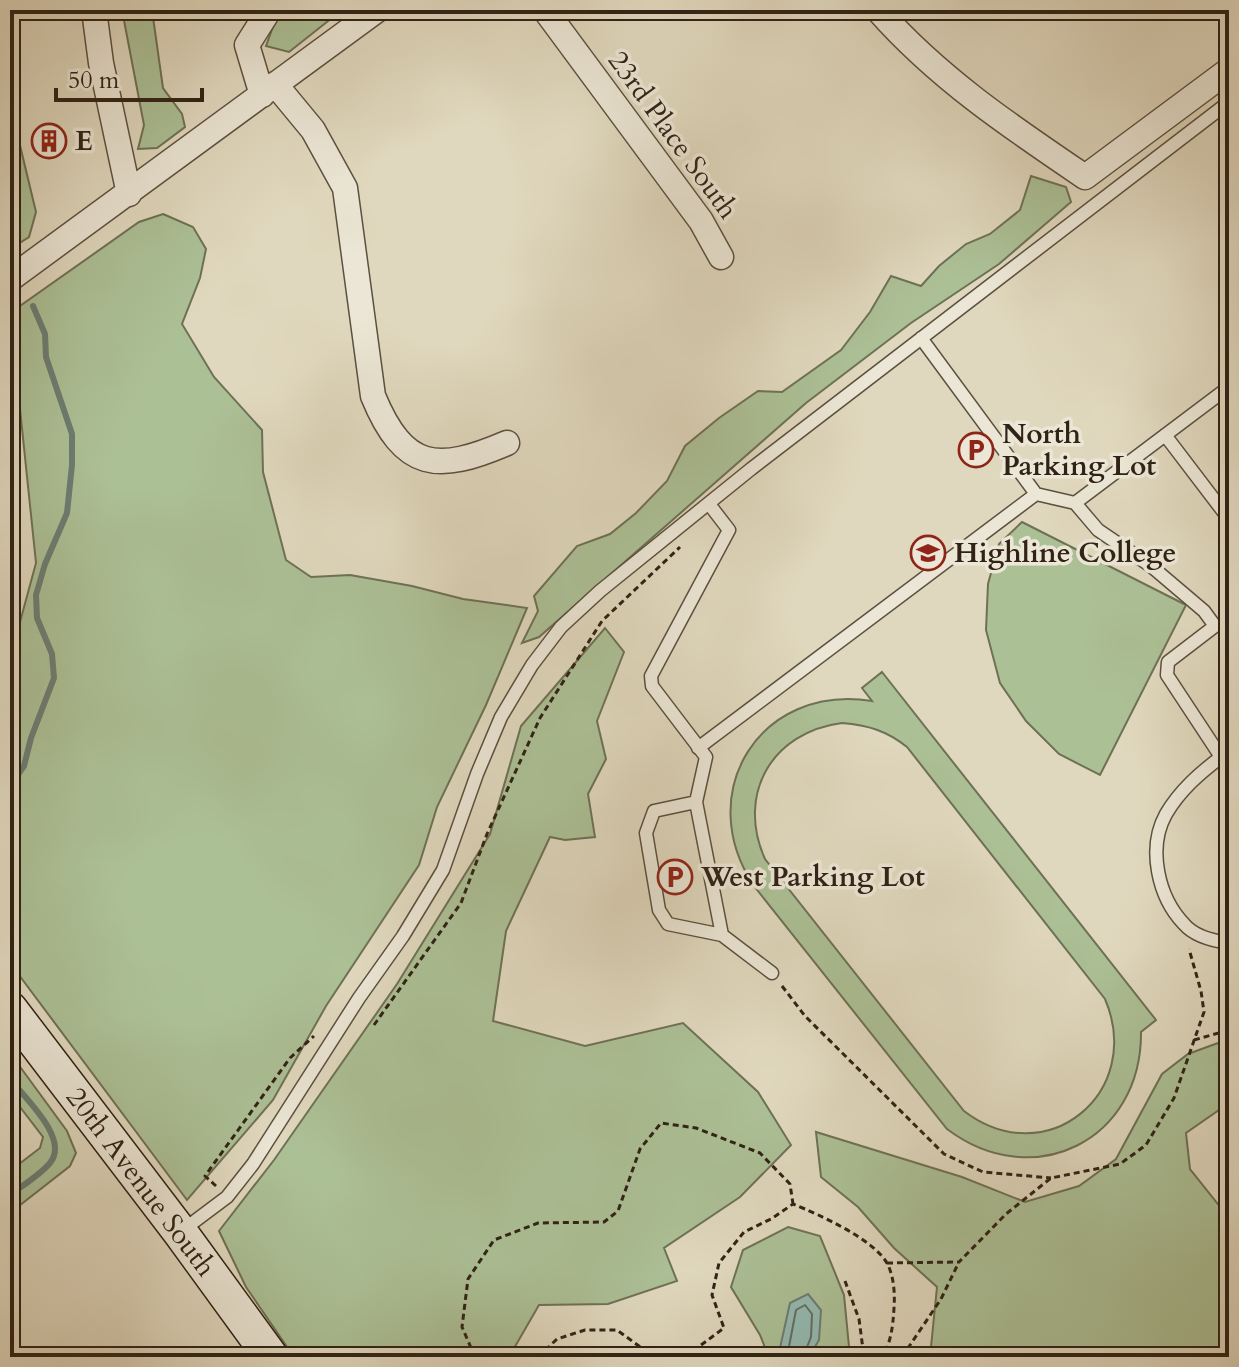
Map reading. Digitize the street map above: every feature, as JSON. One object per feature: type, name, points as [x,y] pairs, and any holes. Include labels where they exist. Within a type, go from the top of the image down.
[{"type":"street","points":[[94,10],[101,63],[129,194]]},
{"type":"street","points":[[265,10],[266,15],[247,45],[268,90],[313,130],[345,188],[373,396],[387,428],[404,447],[421,457],[440,462],[469,459],[507,443]]},
{"type":"street","points":[[10,279],[377,10]]},
{"type":"street","name":"23rd Place South","points":[[545,10],[701,221],[721,257]]},
{"type":"street","points":[[878,10],[939,71],[987,111],[1085,177],[1229,70]]},
{"type":"street","name":"20th Avenue South","points":[[10,1009],[271,1357]]},
{"type":"lane","points":[[180,1232],[227,1197],[253,1164],[359,998],[403,936],[443,870],[501,717],[532,665],[561,627],[600,591],[709,504],[1229,102]]},
{"type":"lane","points":[[921,338],[1036,494],[1075,503],[1098,530],[1151,566],[1204,611],[1215,626],[1168,662],[1167,675],[1225,757],[1191,780],[1164,816],[1157,845],[1158,876],[1163,894],[1185,926],[1204,937],[1229,943]]},
{"type":"lane","points":[[1075,503],[1229,387]]},
{"type":"lane","points":[[1165,435],[1229,519]]},
{"type":"lane","points":[[698,748],[1036,494]]},
{"type":"lane","points":[[709,504],[729,530],[651,676],[652,686],[706,757],[696,802],[722,935]]},
{"type":"lane","points":[[696,802],[654,811],[646,833],[659,910],[668,924],[722,935],[772,973]]},
{"type":"path","points":[[374,1025],[461,903],[487,834],[540,718],[602,621],[677,553],[685,541]]},
{"type":"path","points":[[772,973],[805,1016],[944,1154],[983,1172],[1051,1178],[1120,1164],[1146,1145],[1174,1098],[1204,1012],[1186,942],[1185,926]]},
{"type":"path","points":[[227,1197],[205,1176],[290,1058],[321,1029]]},
{"type":"path","points":[[1194,1040],[1229,1030]]},
{"type":"path","points":[[475,1357],[462,1327],[468,1279],[494,1240],[538,1223],[604,1222],[618,1211],[640,1149],[661,1123],[696,1128],[760,1153],[790,1184],[793,1204]]},
{"type":"path","points":[[902,1357],[941,1299],[959,1262],[1006,1214],[1051,1178]]},
{"type":"path","points":[[793,1204],[821,1215],[864,1241],[887,1263],[895,1291],[894,1323],[883,1357]]},
{"type":"path","points":[[685,1357],[724,1328],[712,1295],[719,1263],[744,1232],[793,1204]]},
{"type":"path","points":[[887,1263],[959,1262]]},
{"type":"path","points":[[845,1281],[859,1319],[864,1357]]},
{"type":"path","points":[[538,1357],[557,1339],[585,1330],[617,1330],[654,1357]]},
{"type":"green space","points":[[122,10],[152,10],[163,88],[182,114],[185,127],[157,148],[138,149],[144,125]]},
{"type":"green space","points":[[279,10],[342,10],[289,52],[266,46]]},
{"type":"green space","points":[[10,88],[18,94],[12,112],[36,212],[29,237],[10,249]]},
{"type":"green space","points":[[1031,176],[1066,187],[1071,202],[999,264],[911,323],[806,403],[539,637],[522,643],[538,611],[534,596],[577,546],[610,534],[636,513],[667,481],[685,446],[758,391],[782,392],[841,350],[870,312],[891,276],[921,286],[966,244],[990,234],[1020,210]]},
{"type":"green space","points":[[163,214],[193,227],[206,249],[200,278],[182,324],[214,377],[262,430],[263,472],[286,560],[311,577],[350,575],[463,599],[527,608],[486,705],[437,807],[419,865],[326,1006],[273,1100],[187,1200],[10,963],[10,659],[36,563],[10,313],[139,222]]},
{"type":"green space","points":[[1022,522],[1186,605],[1100,775],[1059,754],[1026,721],[1000,683],[986,630],[988,584],[999,544]]},
{"type":"green space","points":[[605,628],[624,652],[597,721],[606,759],[588,794],[595,837],[565,840],[550,837],[506,931],[493,1021],[585,1046],[683,1023],[758,1092],[791,1145],[740,1197],[664,1248],[677,1281],[608,1304],[539,1305],[509,1357],[294,1357],[246,1287],[219,1231],[274,1160],[397,984],[490,834],[521,726]]},
{"type":"green space","points":[[882,672],[1156,1020],[1141,1032],[1136,1070],[1123,1102],[1103,1128],[1077,1146],[1046,1156],[1014,1157],[980,1148],[947,1129],[754,886],[737,851],[731,815],[735,782],[748,752],[769,727],[798,709],[832,700],[872,701],[862,688]],"holes":[[[842,723],[869,727],[907,747],[1105,999],[1114,1033],[1111,1065],[1100,1092],[1080,1114],[1055,1128],[1026,1133],[995,1128],[964,1111],[765,859],[757,835],[755,812],[758,790],[766,770],[779,753],[796,739],[817,729]]]},
{"type":"green space","points":[[1229,1039],[1229,1103],[1186,1133],[1190,1169],[1229,1218],[1229,1357],[930,1357],[937,1287],[894,1248],[858,1207],[821,1177],[816,1132],[962,1177],[1025,1202],[1079,1186],[1116,1159],[1162,1074],[1188,1054]]},
{"type":"green space","points":[[10,1053],[67,1131],[76,1153],[70,1166],[10,1213],[10,1171],[40,1148],[43,1137],[10,1094]]},
{"type":"green space","points":[[788,1227],[820,1236],[844,1295],[850,1357],[717,1357],[739,1351],[766,1350],[731,1287],[743,1250]]},
{"type":"water","points":[[808,1294],[821,1310],[819,1340],[809,1357],[778,1357],[790,1303]]},
{"type":"waterway","points":[[10,786],[24,766],[31,738],[54,678],[52,654],[37,618],[36,595],[45,564],[67,513],[72,465],[72,434],[46,357],[45,334],[33,306]]},
{"type":"waterway","points":[[10,1079],[43,1119],[54,1142],[55,1153],[46,1167],[10,1195]]},
{"type":"place","name":"E","points":[[49,141]]},
{"type":"place","name":"North Parking Lot","points":[[976,450]]},
{"type":"place","name":"Highline College","points":[[928,553]]},
{"type":"place","name":"West Parking Lot","points":[[675,877]]}]
